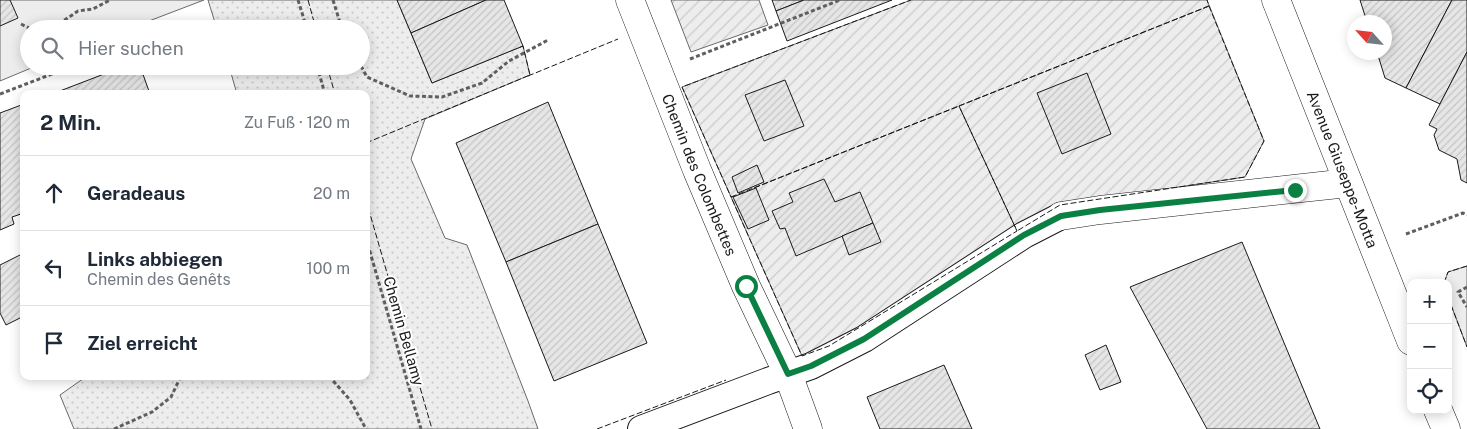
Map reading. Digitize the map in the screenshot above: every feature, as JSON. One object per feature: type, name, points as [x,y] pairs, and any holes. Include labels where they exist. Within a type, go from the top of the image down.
[{"type":"street","name":"Avenue Giuseppe-Motta","points":[[1276,0],[1407,331]]},
{"type":"street","name":"Chemin des Colombettes","points":[[631,3],[705,188],[746,286],[788,374],[808,429]]},
{"type":"street","points":[[641,429],[811,366],[864,339],[1024,235],[1061,216],[1100,210],[1348,183]]},
{"type":"street","points":[[1440,414],[1446,429]]},
{"type":"path","points":[[65,20],[78,11],[93,9],[110,0]]},
{"type":"path","points":[[298,0],[304,20]]},
{"type":"path","points":[[333,0],[339,20]]},
{"type":"path","points":[[690,60],[840,0]]},
{"type":"path","points":[[366,75],[410,96],[442,96],[482,83],[510,61],[548,40]]},
{"type":"path","points":[[0,94],[50,75]]},
{"type":"path","points":[[320,75],[324,90]]},
{"type":"path","points":[[1406,234],[1463,213],[1467,215]]},
{"type":"path","name":"Chemin Bellamy","points":[[370,252],[421,429]]},
{"type":"path","points":[[1467,287],[1458,292],[1467,307]]},
{"type":"path","points":[[114,429],[152,412],[171,397],[179,380]]},
{"type":"path","points":[[332,380],[350,400],[366,429]]},
{"type":"shaded area","points":[[0,0],[204,0],[152,20],[20,20],[20,73],[0,81]]},
{"type":"shaded area","points":[[208,0],[397,0],[432,83],[523,46],[530,75],[425,119],[411,159],[445,238],[467,245],[538,429],[74,429],[60,395],[81,380],[370,380],[370,90],[236,90],[232,75],[370,75],[370,20],[214,20]]},
{"type":"shaded area","points":[[671,0],[759,0],[768,25],[691,52]]},
{"type":"shaded area","points":[[911,0],[1207,0],[1264,141],[1245,177],[1060,205],[829,346],[802,356],[682,87]]},
{"type":"shaded area","points":[[1467,266],[1467,347],[1452,308],[1452,279],[1445,279],[1448,272]]},
{"type":"building","points":[[0,0],[10,0],[18,18],[0,26]]},
{"type":"building","points":[[397,0],[486,0],[411,33]]},
{"type":"building","points":[[486,0],[504,0],[523,46],[432,83],[411,33]]},
{"type":"building","points":[[772,0],[804,0],[776,11]]},
{"type":"building","points":[[804,0],[892,0],[787,41],[776,11]]},
{"type":"building","points":[[1360,0],[1452,0],[1406,88],[1385,78],[1379,60],[1392,60],[1392,15],[1365,15]]},
{"type":"building","points":[[1452,0],[1467,0],[1467,52],[1440,104],[1406,88]]},
{"type":"building","points":[[1467,52],[1467,183],[1461,180],[1457,159],[1439,150],[1434,135],[1437,129],[1429,125]]},
{"type":"building","points":[[1087,73],[1111,134],[1062,154],[1037,93]]},
{"type":"building","points":[[102,75],[143,75],[149,90],[62,90]]},
{"type":"building","points":[[785,80],[804,126],[764,141],[745,95]]},
{"type":"building","points":[[548,102],[598,224],[506,262],[456,143]]},
{"type":"building","points":[[20,106],[20,214],[12,217],[14,224],[0,230],[0,113]]},
{"type":"building","points":[[757,165],[764,182],[738,193],[732,177]]},
{"type":"building","points":[[824,179],[835,202],[860,192],[873,223],[796,256],[785,228],[780,229],[772,211],[793,202],[789,193]]},
{"type":"building","points":[[756,188],[769,220],[748,229],[733,197]]},
{"type":"building","points":[[873,223],[881,242],[849,255],[842,236]]},
{"type":"building","points":[[598,224],[647,343],[554,381],[506,262]]},
{"type":"building","points":[[1242,242],[1320,429],[1207,429],[1130,287]]},
{"type":"building","points":[[20,255],[20,318],[6,325],[0,313],[0,265]]},
{"type":"building","points":[[1106,345],[1121,382],[1100,390],[1085,355]]},
{"type":"building","points":[[944,365],[972,429],[880,429],[867,397]]},
{"type":"fence","points":[[308,0],[314,20]]},
{"type":"fence","points":[[735,196],[731,197],[682,87],[911,0]]},
{"type":"fence","points":[[754,188],[1209,6],[1207,0]]},
{"type":"fence","points":[[1209,6],[1264,141],[1245,177],[1060,205],[1017,231],[959,106],[1209,6]]},
{"type":"fence","points":[[528,76],[618,39]]},
{"type":"fence","points":[[370,141],[530,75],[523,46],[520,47]]},
{"type":"fence","points":[[330,75],[334,90]]},
{"type":"fence","points":[[959,106],[1017,231],[829,346],[802,356],[731,197],[959,106]]},
{"type":"fence","points":[[370,214],[432,429]]},
{"type":"fence","points":[[1445,279],[1448,272],[1467,266]]},
{"type":"fence","points":[[1452,308],[1467,347]]},
{"type":"fence","points":[[597,429],[726,380]]},
{"type":"route","points":[[746,286],[788,374],[811,366],[864,339],[1024,235],[1061,216],[1100,210],[1295,190]]}]
